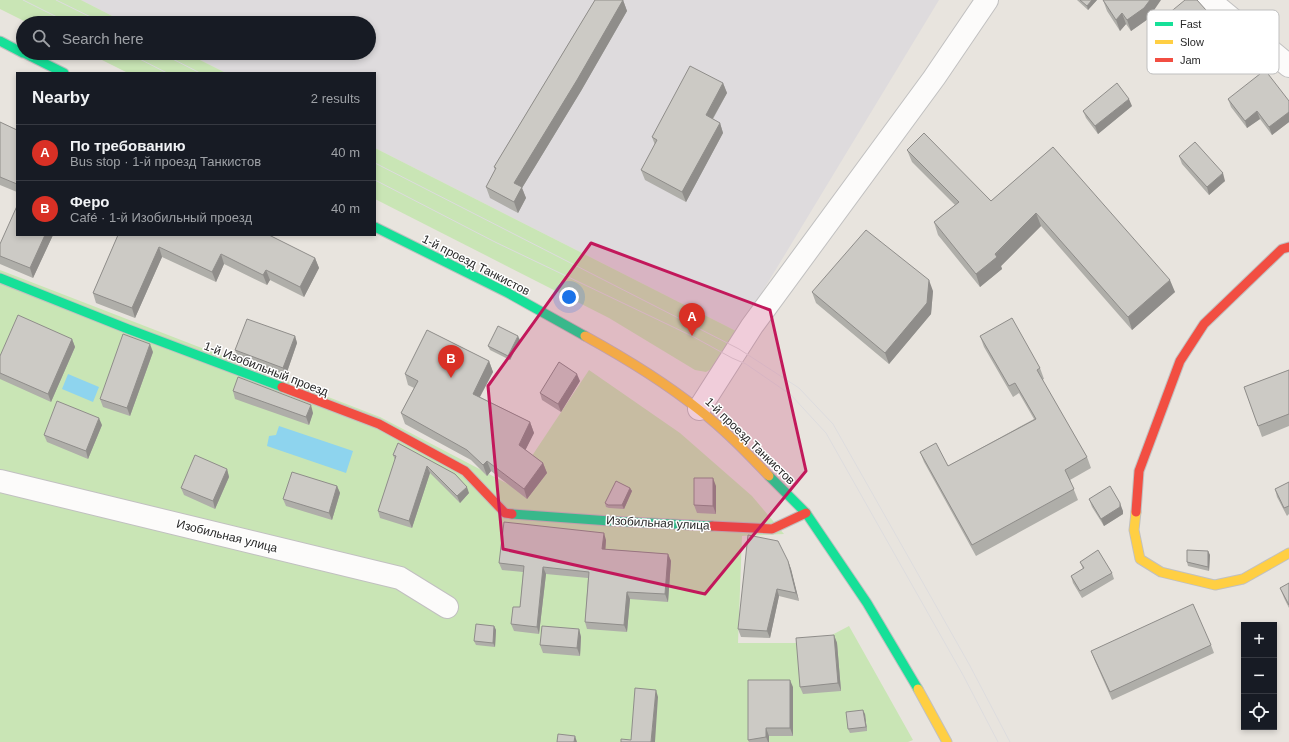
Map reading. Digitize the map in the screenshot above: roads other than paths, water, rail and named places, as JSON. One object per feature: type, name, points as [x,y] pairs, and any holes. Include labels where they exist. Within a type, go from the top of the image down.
[{"type":"street","points":[[699,408],[752,326],[934,78],[987,0]]},
{"type":"street","points":[[1209,0],[1221,10]]},
{"type":"street","points":[[0,41],[16,49]]},
{"type":"street","points":[[1279,58],[1289,66]]},
{"type":"street","points":[[37,60],[62,72]]},
{"type":"street","name":"1-й проезд Танкистов","points":[[376,227],[508,293],[600,344],[658,379],[699,408],[738,444],[806,513],[867,603],[947,742]]},
{"type":"street","points":[[1289,247],[1282,249],[1204,324],[1180,360],[1139,471],[1134,530],[1140,559],[1161,572],[1215,585],[1243,580],[1289,553]]},
{"type":"street","name":"1-й Изобильный проезд","points":[[0,278],[128,329],[379,424],[465,471],[505,513]]},
{"type":"street","name":"Изобильная улица","points":[[0,481],[400,578],[447,607]]},
{"type":"street","name":"Изобильная улица","points":[[505,513],[610,521],[772,529],[806,513]]},
{"type":"water","points":[[68,374],[99,387],[93,402],[62,389]]},
{"type":"water","points":[[279,426],[353,451],[346,473],[267,446],[269,436],[276,435]]},
{"type":"tram line","points":[[23,0],[55,16]]},
{"type":"tram line","points":[[56,0],[89,16]]},
{"type":"tram line","points":[[142,60],[165,72]]},
{"type":"tram line","points":[[175,60],[198,72]]},
{"type":"tram line","points":[[376,164],[739,349],[799,388],[833,424],[969,664],[1010,742]]},
{"type":"tram line","points":[[376,181],[495,242],[692,336],[746,364],[791,395],[826,433],[963,675],[998,742]]},
{"type":"place","name":"По требованию","points":[[692,336]]},
{"type":"place","name":"Феро","points":[[451,378]]}]
